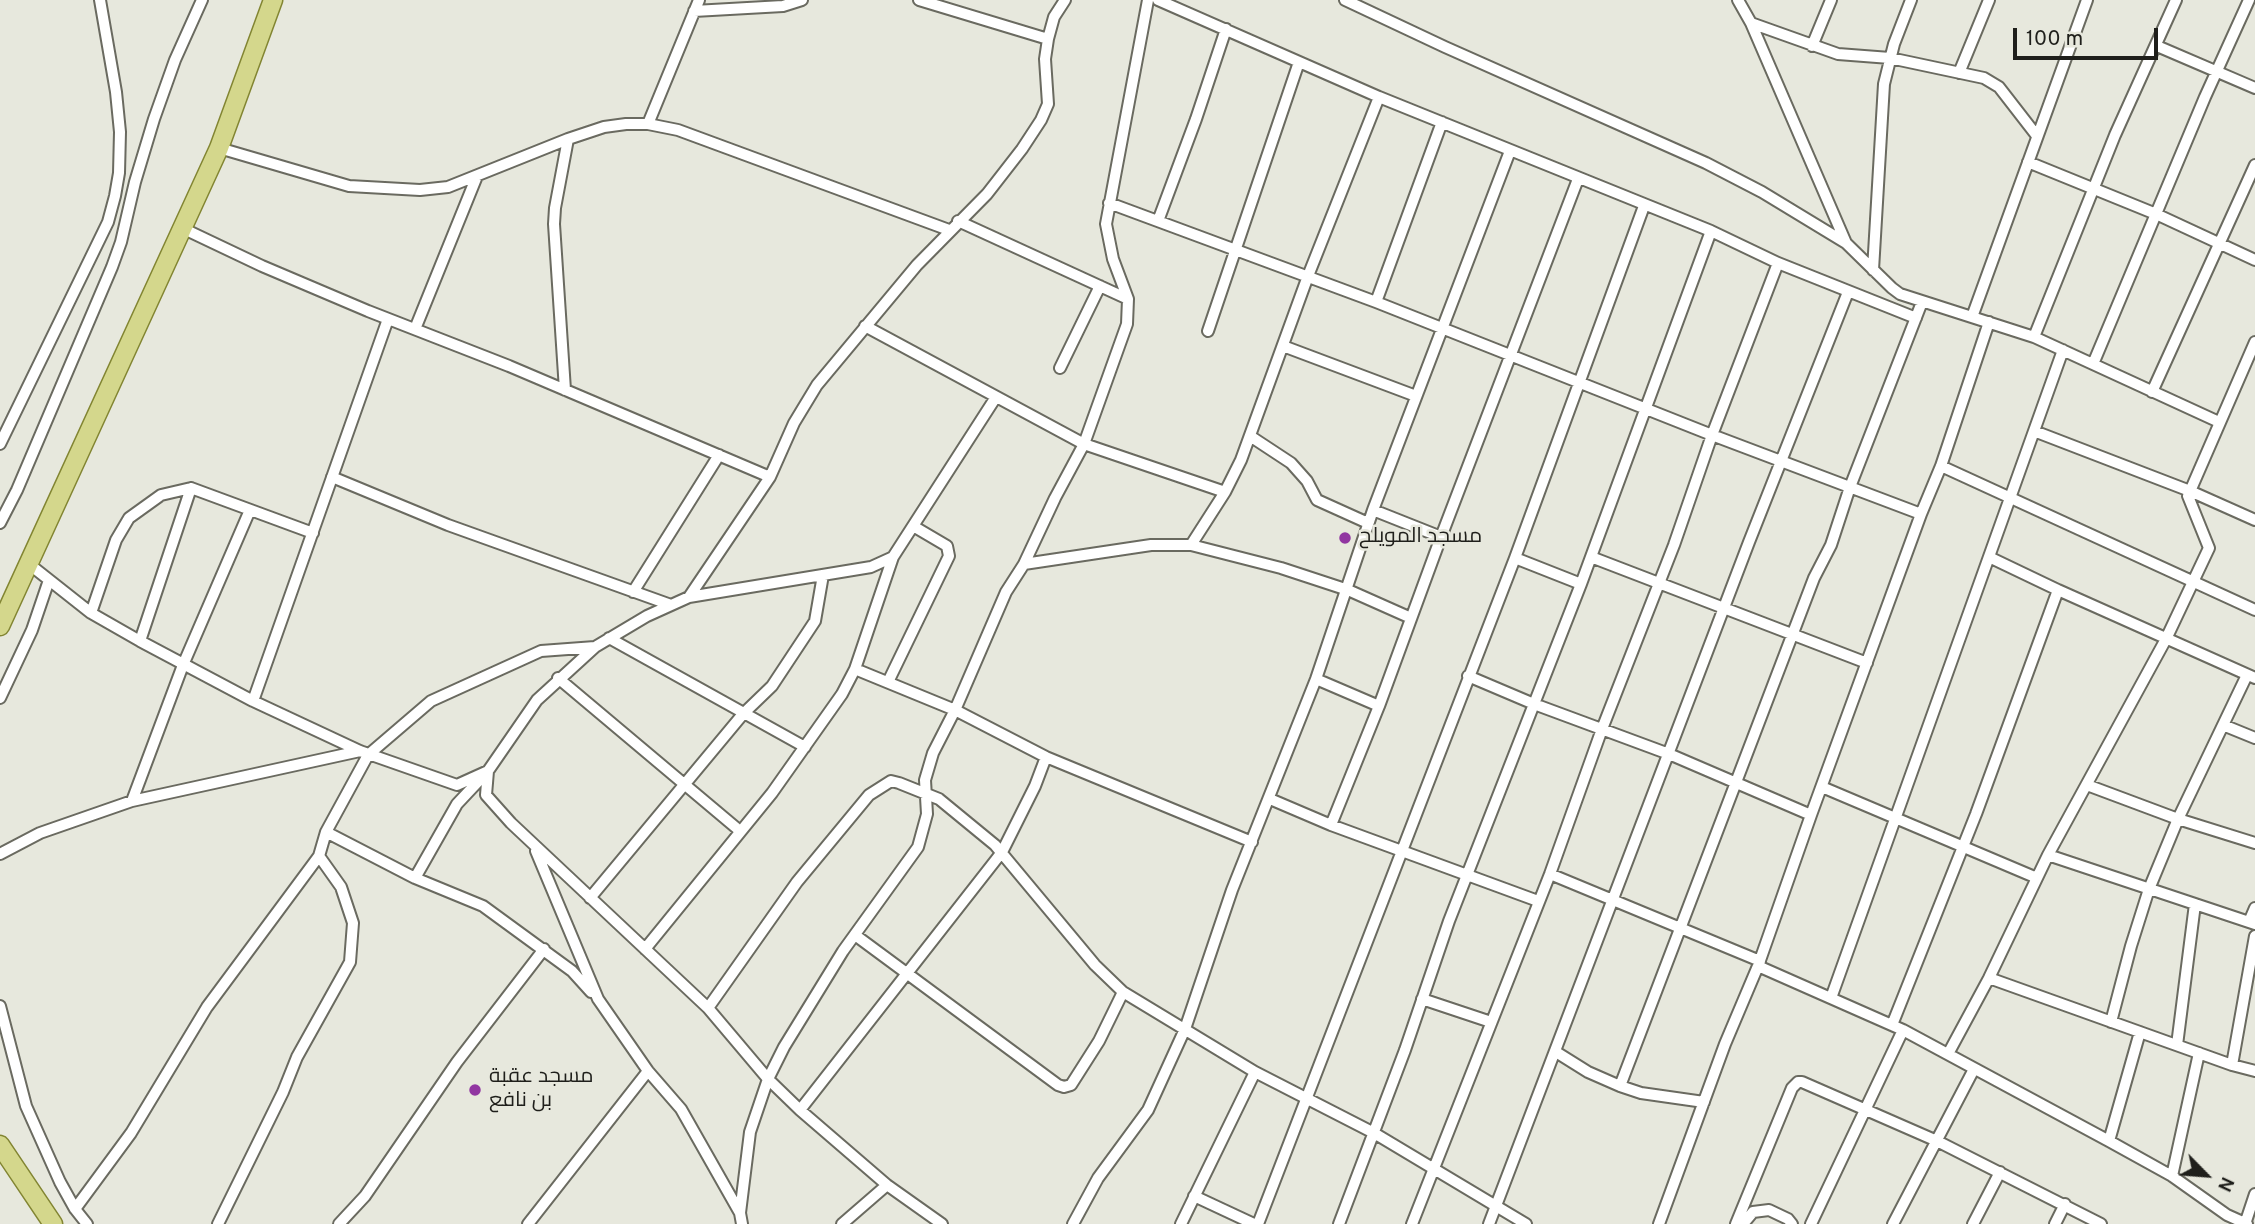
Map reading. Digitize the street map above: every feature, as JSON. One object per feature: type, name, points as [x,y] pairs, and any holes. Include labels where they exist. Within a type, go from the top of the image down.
[{"type":"main road","points":[[2,617],[29,564],[219,148],[273,0]]},
{"type":"main road","points":[[0,1145],[53,1224]]},
{"type":"street","points":[[0,444],[108,222],[119,173],[120,132],[100,0]]},
{"type":"street","points":[[0,523],[17,490],[112,267],[154,119],[175,60],[202,0]]},
{"type":"street","points":[[648,124],[696,5],[783,6],[802,0]]},
{"type":"street","points":[[919,0],[1048,39]]},
{"type":"street","points":[[689,597],[770,477],[794,422],[817,385],[953,226],[986,194],[1041,120],[1048,104],[1045,59],[1048,39],[1054,17],[1065,0]]},
{"type":"street","points":[[741,1218],[750,1132],[768,1079],[784,1047],[855,935],[918,847],[928,814],[927,770],[933,753],[955,710],[1006,592],[1024,564],[1084,444],[1127,324],[1128,299],[1108,243],[1106,225],[1148,0]]},
{"type":"street","points":[[1158,0],[1378,97],[1711,231],[1778,263],[1916,318]]},
{"type":"street","points":[[1345,0],[1706,163],[1762,192],[1846,243],[1900,294],[2034,337],[2219,422]]},
{"type":"street","points":[[1738,0],[1751,23],[1846,243]]},
{"type":"street","points":[[1812,46],[1831,0]]},
{"type":"street","points":[[1873,270],[1883,98],[1890,58],[1911,0]]},
{"type":"street","points":[[1959,73],[1989,0]]},
{"type":"street","points":[[1972,317],[2087,0]]},
{"type":"street","points":[[2034,337],[2115,135],[2176,0]]},
{"type":"street","points":[[2093,364],[2216,71],[2249,0]]},
{"type":"street","points":[[1751,23],[1812,46],[1847,55],[1890,58],[1984,78],[1999,87],[2037,136]]},
{"type":"street","points":[[1158,221],[1226,29]]},
{"type":"street","points":[[2157,46],[2255,88]]},
{"type":"street","points":[[1208,331],[1299,62]]},
{"type":"street","points":[[1191,545],[1225,492],[1241,460],[1308,276],[1378,97]]},
{"type":"street","points":[[1376,302],[1442,122]]},
{"type":"street","points":[[219,148],[349,186],[420,190],[448,187],[604,127],[648,124],[678,130],[953,226],[1128,299]]},
{"type":"street","points":[[565,390],[554,224],[568,139]]},
{"type":"street","points":[[1073,1224],[1098,1178],[1148,1110],[1185,1029],[1232,890],[1316,679],[1348,590],[1368,523],[1510,151]]},
{"type":"street","points":[[2028,162],[2094,187],[2255,260]]},
{"type":"street","points":[[2152,392],[2255,164]]},
{"type":"street","points":[[415,329],[477,176]]},
{"type":"street","points":[[1331,825],[1379,706],[1578,179]]},
{"type":"street","points":[[1109,203],[1376,302],[1712,435],[1921,514]]},
{"type":"street","points":[[1194,1196],[1256,1224],[1307,1099],[1515,558],[1644,205]]},
{"type":"street","points":[[108,222],[125,227]]},
{"type":"street","points":[[182,228],[262,266],[770,477]]},
{"type":"street","points":[[1339,1224],[1449,921],[1581,584],[1711,231]]},
{"type":"street","points":[[1412,1224],[1550,874],[1778,263]]},
{"type":"street","points":[[1059,368],[1100,286]]},
{"type":"street","points":[[1489,1224],[1848,292]]},
{"type":"street","points":[[1620,1086],[1816,573],[1829,550],[1850,487],[1922,302]]},
{"type":"street","points":[[253,701],[388,319]]},
{"type":"street","points":[[1659,1224],[1725,1044],[1759,964],[1921,514],[1941,466],[1989,322]]},
{"type":"street","points":[[865,326],[1084,444],[1225,492]]},
{"type":"street","points":[[1948,1054],[1989,978],[2048,855],[2166,639],[2209,545],[2189,500],[2190,491],[2255,342]]},
{"type":"street","points":[[1283,346],[1416,396]]},
{"type":"street","points":[[1831,998],[2063,350]]},
{"type":"street","points":[[2244,368],[2255,373]]},
{"type":"street","points":[[645,949],[805,747],[842,694],[855,669],[893,557],[996,397]]},
{"type":"street","points":[[2034,431],[2190,491],[2255,520]]},
{"type":"street","points":[[1250,436],[1291,463],[1307,481],[1317,500],[1368,523]]},
{"type":"street","points":[[633,592],[719,455]]},
{"type":"street","points":[[1941,466],[2255,610]]},
{"type":"street","points":[[332,477],[448,526],[671,605]]},
{"type":"street","points":[[91,613],[116,540],[129,518],[161,495],[191,488],[313,533]]},
{"type":"street","points":[[140,641],[191,488]]},
{"type":"street","points":[[132,801],[183,665],[250,510]]},
{"type":"street","points":[[1373,510],[1441,537]]},
{"type":"street","points":[[888,682],[949,556],[947,546],[913,526]]},
{"type":"street","points":[[1024,564],[1151,545],[1191,545],[1281,568],[1348,590],[1411,618]]},
{"type":"street","points":[[415,878],[457,804],[488,771],[537,700],[595,647],[689,597],[871,568],[893,557]]},
{"type":"street","points":[[1591,557],[1867,663]]},
{"type":"street","points":[[1989,557],[2251,677],[2223,725],[2178,819],[2131,946],[2111,1022]]},
{"type":"street","points":[[1515,558],[1581,584]]},
{"type":"street","points":[[29,564],[91,613],[140,641],[253,701],[364,753],[457,785],[488,771]]},
{"type":"street","points":[[590,898],[743,714],[772,686],[815,621],[823,575]]},
{"type":"street","points":[[0,698],[32,631],[49,580]]},
{"type":"street","points":[[1811,1224],[1865,1109],[1897,1027],[2057,590]]},
{"type":"street","points":[[609,638],[805,747]]},
{"type":"street","points":[[75,1209],[131,1133],[207,1007],[319,856],[326,832],[364,753],[430,701],[541,651],[595,647]]},
{"type":"street","points":[[855,669],[955,710],[1046,757],[1252,842]]},
{"type":"street","points":[[1468,676],[1534,704],[1669,754],[1811,815]]},
{"type":"street","points":[[558,678],[740,831]]},
{"type":"street","points":[[1316,679],[1379,706]]},
{"type":"street","points":[[2223,725],[2255,738]]},
{"type":"street","points":[[0,854],[58,826],[132,801],[364,753]]},
{"type":"street","points":[[800,1110],[1002,852],[1035,786],[1046,757]]},
{"type":"street","points":[[488,771],[486,795],[534,845],[708,1008],[768,1079],[887,1185],[942,1224]]},
{"type":"street","points":[[708,1008],[797,882],[869,795],[891,781],[926,793],[950,807],[1002,852],[1095,965],[1124,992],[1255,1072],[1374,1133],[1526,1224]]},
{"type":"street","points":[[2087,785],[2178,819],[2255,843]]},
{"type":"street","points":[[1822,787],[2037,878]]},
{"type":"street","points":[[1269,799],[1331,825],[1404,849],[1538,901]]},
{"type":"street","points":[[326,832],[415,878],[483,906],[572,971],[598,999],[648,1071],[681,1110],[741,1218]]},
{"type":"street","points":[[534,845],[598,999]]},
{"type":"street","points":[[2048,855],[2252,923],[2255,908]]},
{"type":"street","points":[[218,1224],[284,1091],[297,1058],[350,962],[353,923],[341,887],[319,856]]},
{"type":"street","points":[[1550,874],[1679,928],[1897,1027],[2109,1140],[2172,1176],[2227,1215],[2245,1224],[2255,1194]]},
{"type":"street","points":[[2177,1045],[2195,904]]},
{"type":"street","points":[[855,935],[1064,1087],[1070,1085],[1093,1050],[1124,992]]},
{"type":"street","points":[[2232,1065],[2255,936]]},
{"type":"street","points":[[339,1224],[365,1196],[457,1062],[544,949]]},
{"type":"street","points":[[1989,978],[2255,1071]]},
{"type":"street","points":[[1422,999],[1491,1022]]},
{"type":"street","points":[[0,1006],[26,1107],[60,1182],[87,1224]]},
{"type":"street","points":[[2109,1140],[2140,1032]]},
{"type":"street","points":[[1556,1052],[1588,1072],[1620,1086],[1641,1093],[1704,1102]]},
{"type":"street","points":[[2172,1176],[2199,1053]]},
{"type":"street","points":[[1893,1224],[1974,1069]]},
{"type":"street","points":[[528,1224],[648,1071]]},
{"type":"street","points":[[1181,1224],[1255,1072]]},
{"type":"street","points":[[1736,1224],[1798,1082],[1806,1083],[1937,1141],[2101,1224]]},
{"type":"street","points":[[1973,1224],[2000,1172]]},
{"type":"street","points":[[842,1224],[887,1185]]},
{"type":"street","points":[[2055,1224],[2065,1205]]},
{"type":"street","points":[[1743,1224],[1754,1212],[1769,1210],[1788,1219],[1792,1224]]},
{"type":"place","name":"مسجد المويلح","points":[[1345,538]]},
{"type":"place","name":"مسجد عقبة بن نافع","points":[[475,1090]]}]
